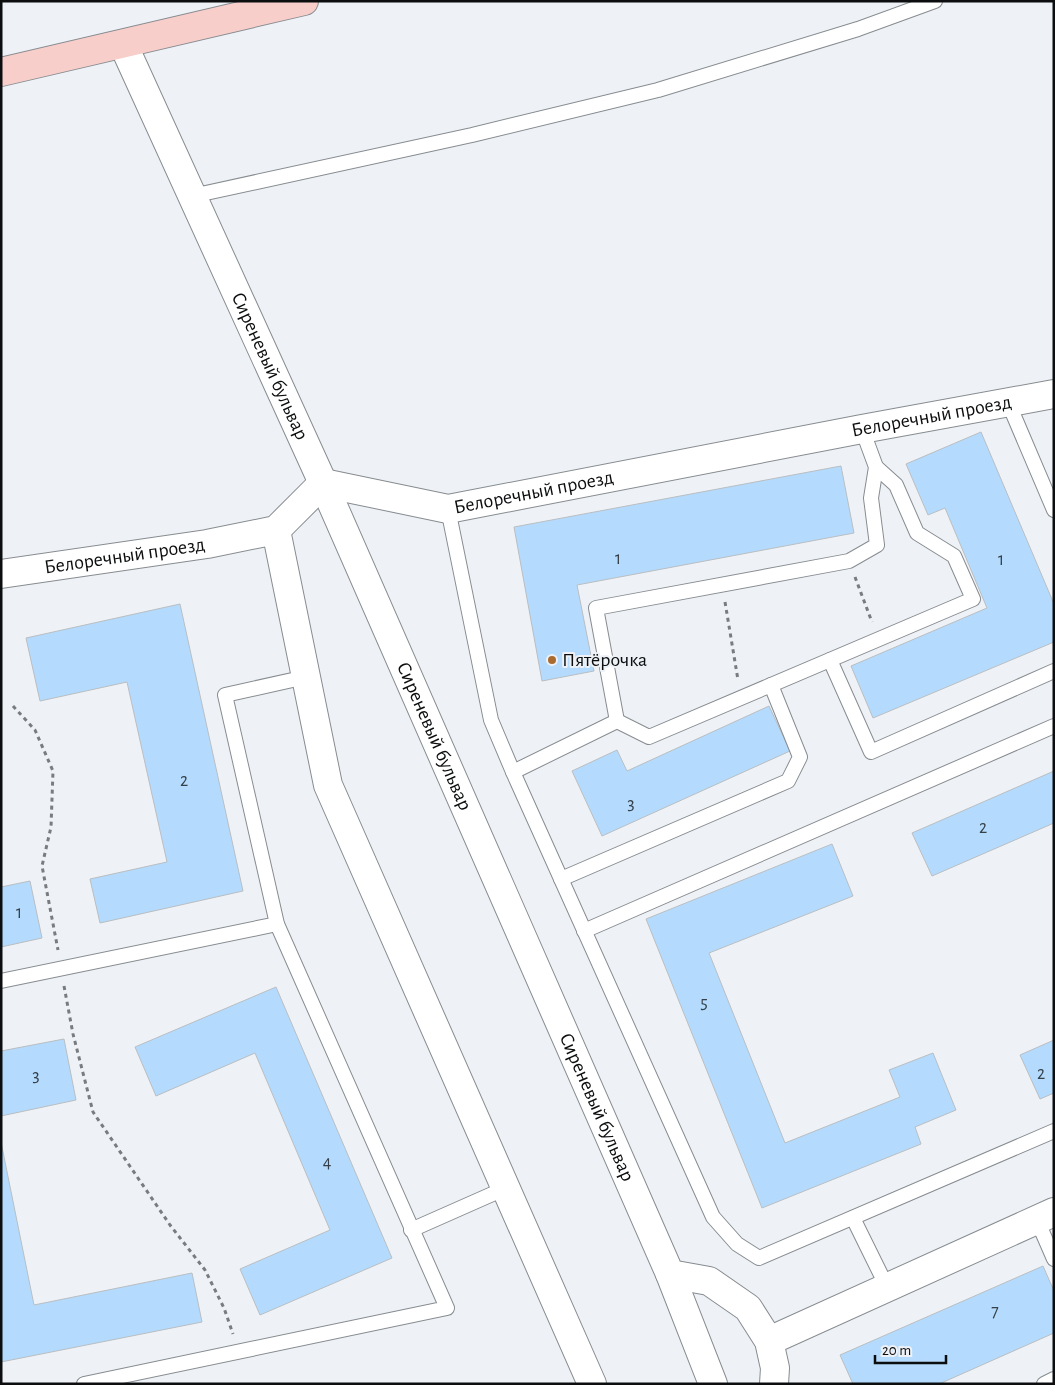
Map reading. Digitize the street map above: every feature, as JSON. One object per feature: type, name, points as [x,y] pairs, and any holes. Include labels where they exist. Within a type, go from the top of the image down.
[{"type":"main road","points":[[1,72],[304,1]]},
{"type":"street","name":"Сиреневый бульвар","points":[[123,44],[323,483],[670,1274],[713,1384]]},
{"type":"street","name":"Белоречный проезд","points":[[323,483],[448,509],[862,428],[1054,394]]},
{"type":"street","points":[[323,483],[276,530],[328,785],[592,1384]]},
{"type":"street","name":"Белоречный проезд","points":[[1,574],[207,544],[276,530]]},
{"type":"street","points":[[769,1341],[1045,1216]]},
{"type":"street","points":[[670,1274],[709,1281],[748,1308],[769,1341],[775,1368],[774,1384]]},
{"type":"lane","points":[[192,196],[472,135],[658,90],[858,29],[935,1]]},
{"type":"lane","points":[[1008,402],[1054,510]]},
{"type":"lane","points":[[617,720],[649,738],[973,599],[954,556],[917,533],[896,485],[876,467],[862,428]]},
{"type":"lane","points":[[617,720],[596,608],[848,561],[877,546],[871,498],[876,467]]},
{"type":"lane","points":[[448,509],[491,720],[713,1217],[737,1244],[760,1258],[1054,1131]]},
{"type":"lane","points":[[830,660],[871,752],[1054,671]]},
{"type":"lane","points":[[84,1384],[447,1308],[277,924],[225,695],[306,677]]},
{"type":"lane","points":[[561,879],[788,781],[800,757],[771,685]]},
{"type":"lane","points":[[513,772],[617,720]]},
{"type":"lane","points":[[584,931],[1054,726]]},
{"type":"lane","points":[[1,981],[277,924]]},
{"type":"lane","points":[[411,1230],[506,1188]]},
{"type":"lane","points":[[1045,1216],[1054,1259]]},
{"type":"lane","points":[[853,1218],[887,1287]]},
{"type":"lane","points":[[1044,1384],[1054,1379]]},
{"type":"path","points":[[848,561],[879,639]]},
{"type":"path","points":[[722,584],[741,698]]},
{"type":"path","points":[[12,706],[35,730],[53,771],[51,827],[42,866],[73,1034],[93,1112],[170,1225],[205,1270],[224,1308],[238,1352]]},
{"type":"building","points":[[981,432],[1054,604],[1054,642],[873,718],[851,666],[987,608],[945,508],[928,515],[906,464]]},
{"type":"building","points":[[841,466],[854,533],[577,585],[594,671],[542,681],[514,527]]},
{"type":"building","points":[[180,604],[243,891],[100,923],[90,879],[167,862],[127,682],[40,701],[26,638]]},
{"type":"building","points":[[769,706],[790,751],[602,836],[572,771],[617,750],[627,771]]},
{"type":"building","points":[[1054,771],[1054,823],[932,876],[912,833]]},
{"type":"building","points":[[832,844],[853,896],[709,953],[785,1143],[900,1097],[889,1070],[933,1053],[956,1110],[915,1127],[921,1144],[762,1208],[646,919]]},
{"type":"building","points":[[30,881],[42,938],[1,947],[1,887]]},
{"type":"building","points":[[276,987],[392,1258],[260,1315],[240,1269],[330,1230],[255,1053],[156,1096],[135,1047]]},
{"type":"building","points":[[64,1039],[76,1100],[1,1116],[1,1051]]},
{"type":"building","points":[[1054,1040],[1054,1093],[1040,1099],[1020,1055]]},
{"type":"building","points":[[1,1142],[34,1305],[192,1273],[202,1322],[1,1362]]},
{"type":"building","points":[[1043,1266],[1054,1291],[1054,1333],[939,1384],[853,1384],[840,1355]]},
{"type":"place","name":"Пятёрочка","points":[[552,660]]}]
